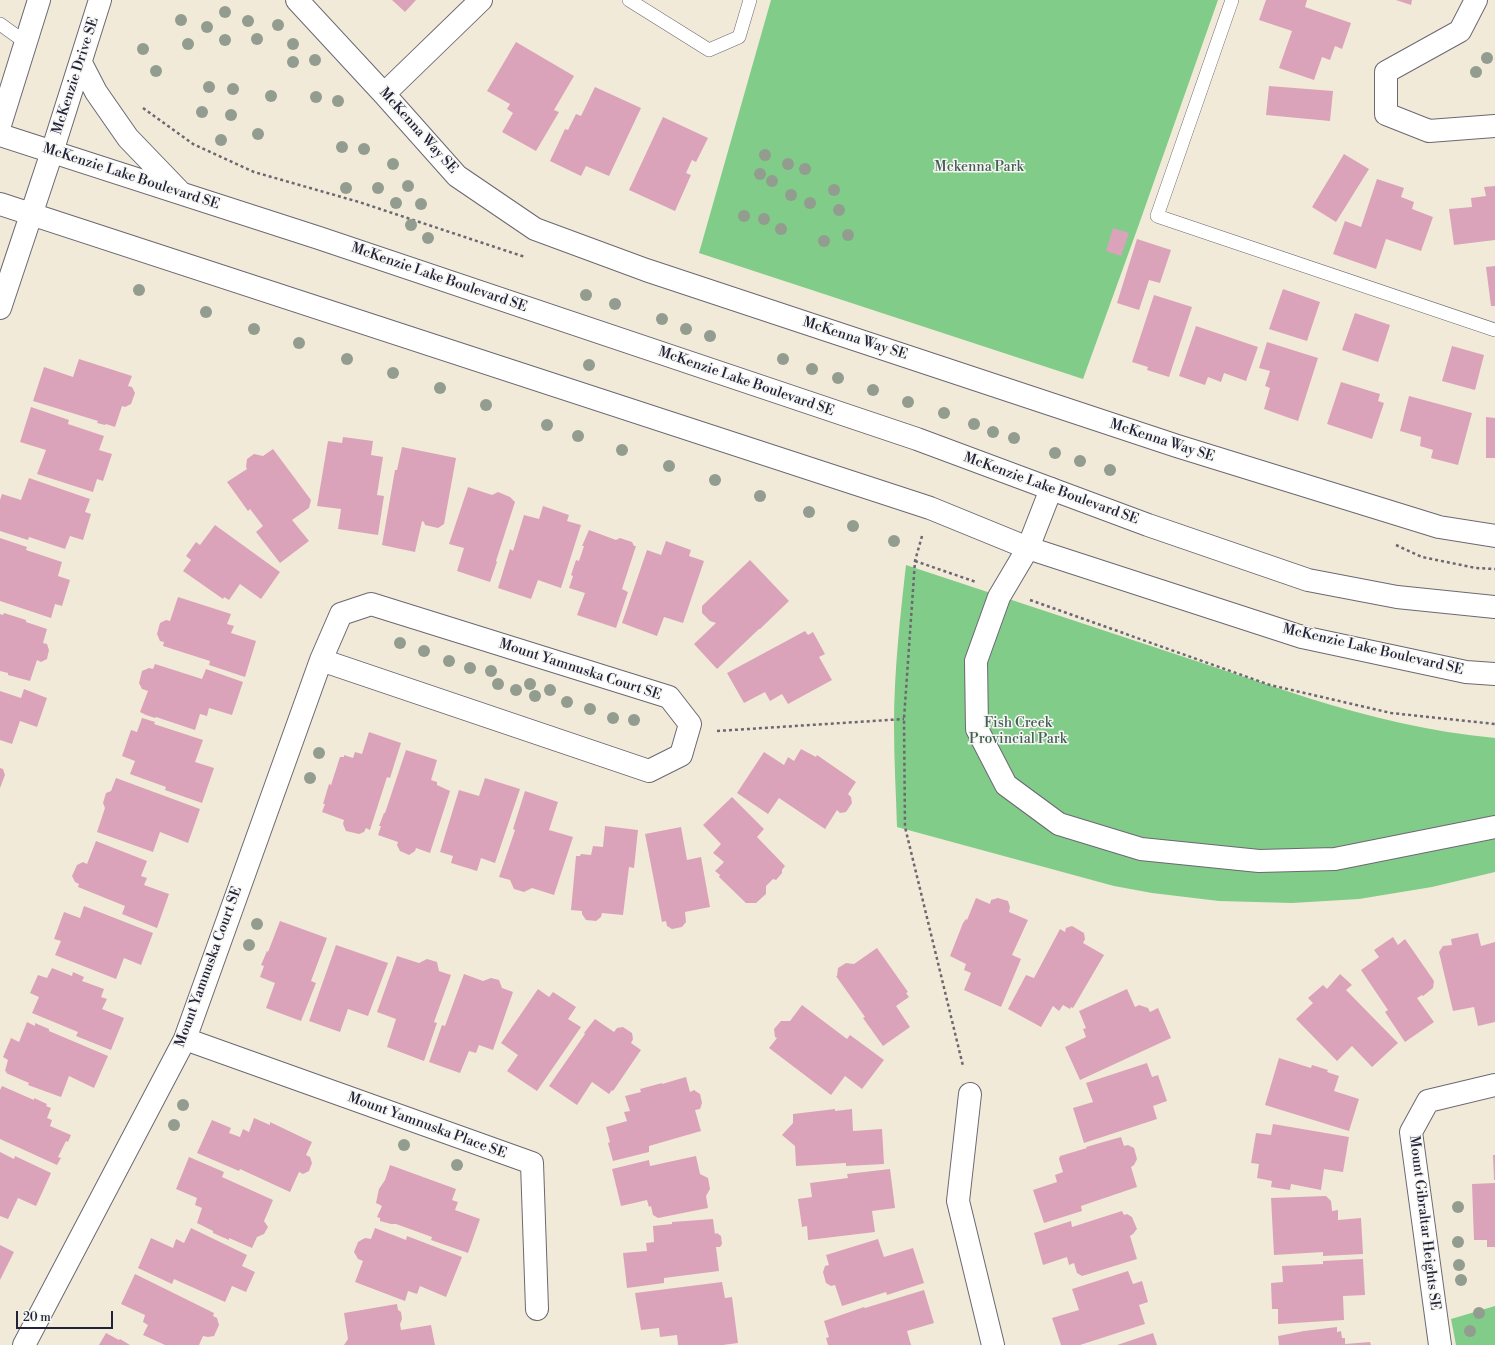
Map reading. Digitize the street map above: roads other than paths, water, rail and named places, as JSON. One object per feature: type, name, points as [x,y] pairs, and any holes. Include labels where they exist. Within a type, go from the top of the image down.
[{"type":"street","points":[[0,125],[39,0]]},
{"type":"street","name":"McKenzie Drive SE","points":[[0,308],[52,152],[100,0]]},
{"type":"street","name":"McKenna Way SE","points":[[297,0],[457,176],[535,229],[646,270],[1177,446],[1439,527],[1495,536]]},
{"type":"street","points":[[384,94],[481,0]]},
{"type":"street","points":[[1476,0],[1460,30],[1386,72],[1386,114],[1428,131],[1495,126]]},
{"type":"street","points":[[80,63],[96,92],[128,138],[182,193]]},
{"type":"street","name":"McKenzie Lake Boulevard SE","points":[[0,135],[326,240],[910,437],[1148,525],[1308,580],[1397,597],[1495,607]]},
{"type":"street","name":"McKenzie Lake Boulevard SE","points":[[0,204],[930,508],[1028,548],[1302,637],[1466,672],[1495,674]]},
{"type":"street","points":[[1051,489],[1028,548],[999,597],[976,661],[977,729],[1006,785],[1059,824],[1141,849],[1259,862],[1335,859],[1495,827]]},
{"type":"street","name":"Mount Yamnuska Court SE","points":[[24,1345],[185,1039],[321,660],[341,614],[371,604],[668,697],[690,724],[681,755],[649,771],[321,660]]},
{"type":"street","name":"Mount Yamnuska Place SE","points":[[185,1039],[532,1163],[537,1309]]},
{"type":"street","name":"Mount Gibraltar Heights SE","points":[[1440,1345],[1411,1132],[1428,1101],[1495,1085]]},
{"type":"street","points":[[970,1094],[958,1200],[993,1345]]},
{"type":"lane","points":[[629,0],[709,50],[739,37],[750,0]]},
{"type":"lane","points":[[1232,0],[1157,216],[1495,330]]},
{"type":"lane","points":[[0,24],[25,42]]},
{"type":"park label","name":"Mckenna Park","points":[[979,168]]},
{"type":"park label","name":"Fish Creek Provincial Park","points":[[1018,732]]}]
